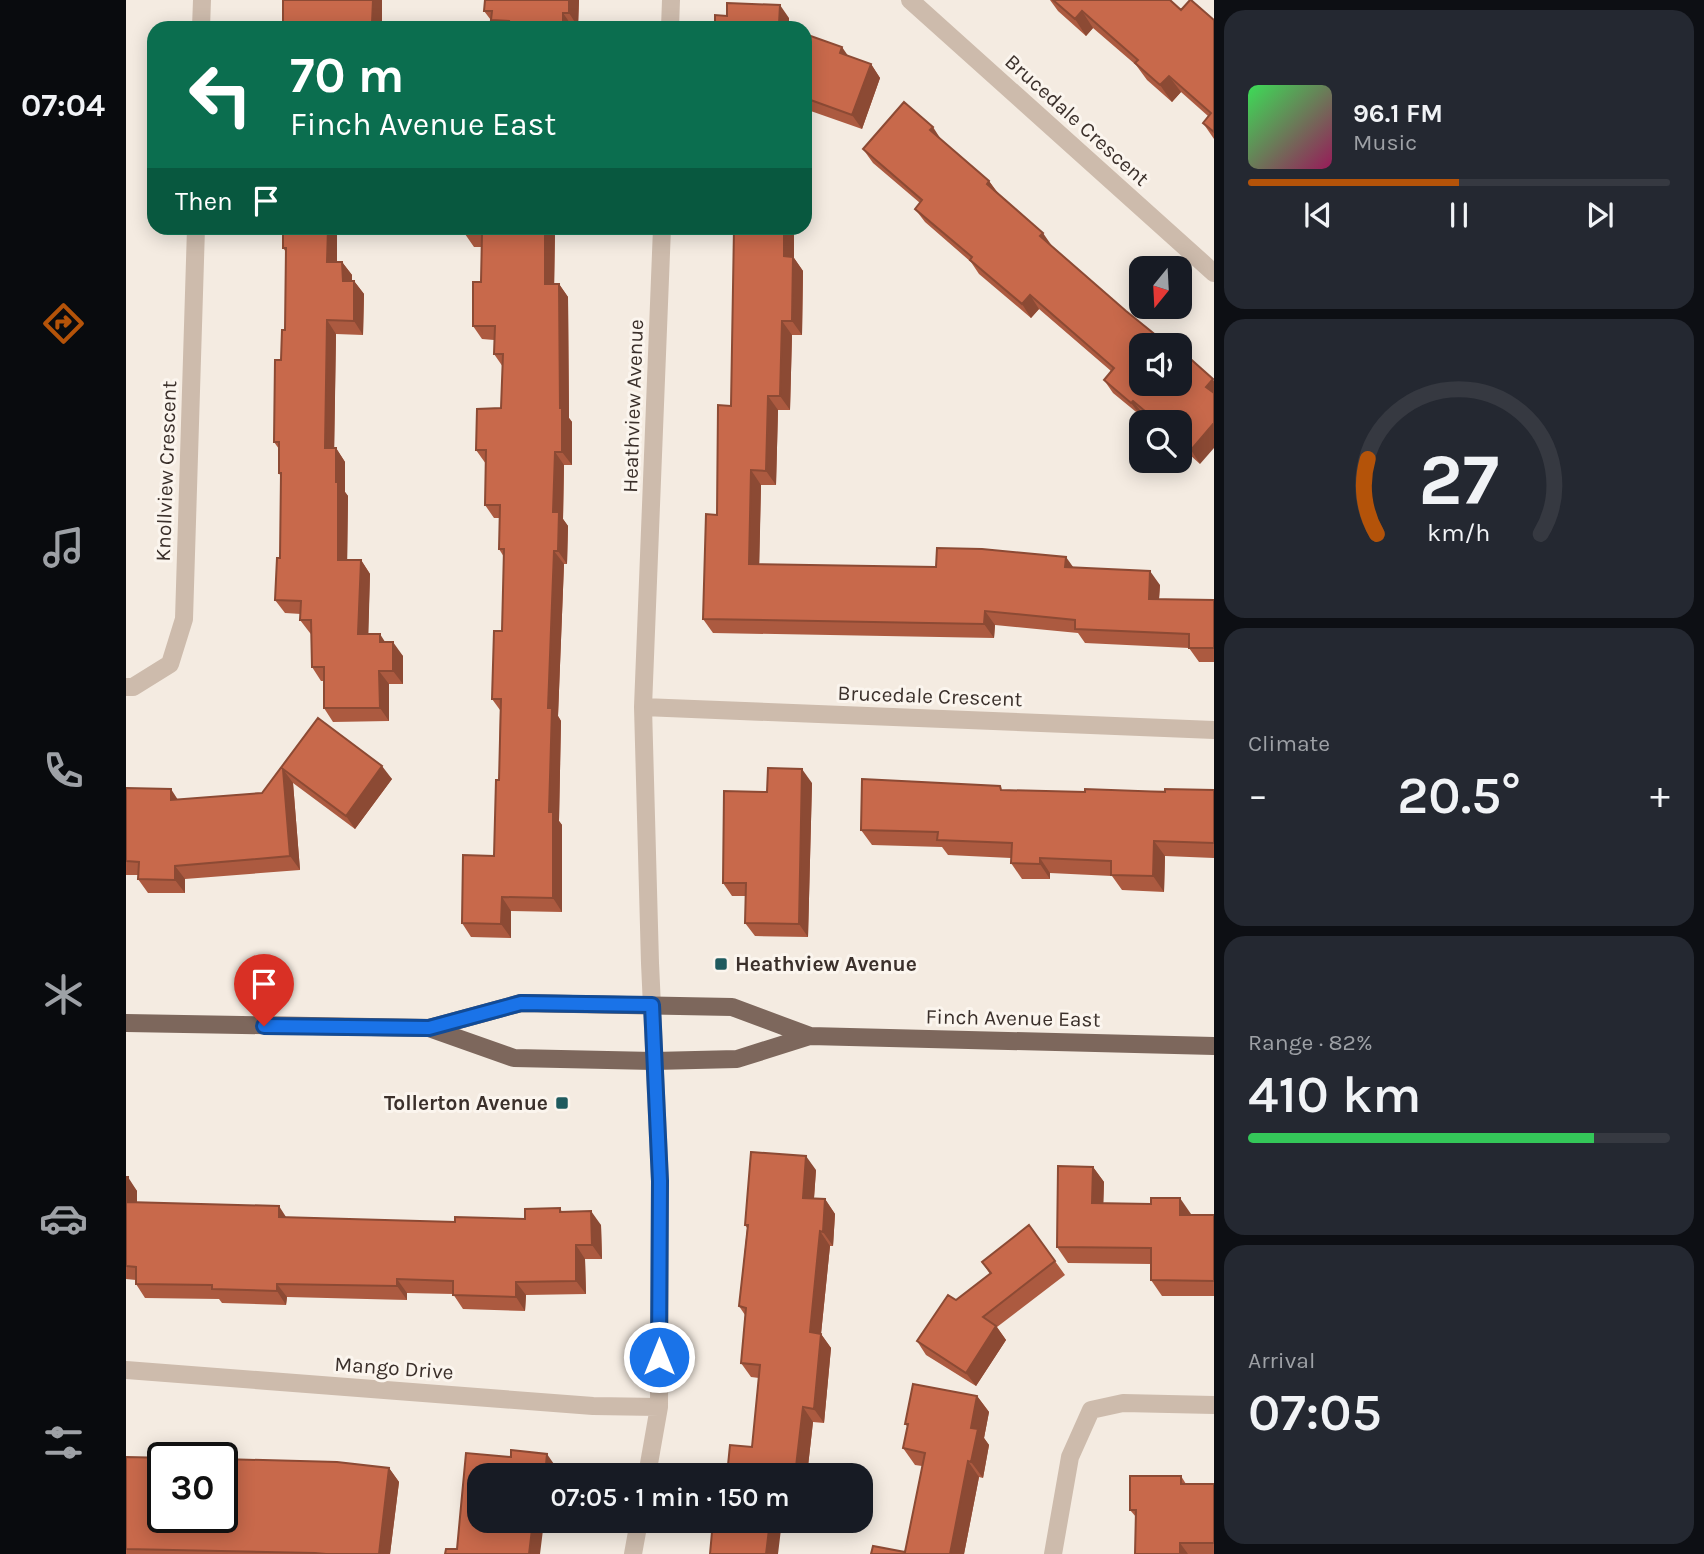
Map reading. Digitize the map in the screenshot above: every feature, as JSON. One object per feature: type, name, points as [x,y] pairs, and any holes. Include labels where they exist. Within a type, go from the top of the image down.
[{"type":"main road","name":"Finch Avenue East","points":[[126,1023],[429,1028],[521,1003],[652,1005],[732,1007],[810,1036]]},
{"type":"main road","name":"Finch Avenue East","points":[[429,1028],[514,1058],[654,1062],[737,1059],[810,1036],[1214,1046]]},
{"type":"street","points":[[201,21],[202,0]]},
{"type":"street","points":[[670,21],[671,0]]},
{"type":"street","name":"Brucedale Crescent","points":[[909,0],[1214,273]]},
{"type":"street","name":"Knollview Crescent","points":[[126,687],[134,687],[170,664],[184,619],[195,235]]},
{"type":"street","name":"Heathview Avenue","points":[[652,1005],[643,708],[662,235]]},
{"type":"street","name":"Brucedale Crescent","points":[[643,708],[1214,730]]},
{"type":"street","points":[[649,1463],[659,1407],[660,1181],[652,1005]]},
{"type":"street","name":"Mango Drive","points":[[126,1370],[593,1406],[659,1407]]},
{"type":"street","points":[[1053,1554],[1070,1457],[1091,1410],[1123,1403],[1214,1405]]},
{"type":"street","points":[[633,1554],[637,1533]]},
{"type":"building","points":[[283,0],[373,0],[372,21],[283,21]]},
{"type":"building","points":[[485,0],[569,0],[569,13],[563,13],[563,21],[491,20],[492,11],[484,11]]},
{"type":"building","points":[[1053,0],[1170,0],[1181,10],[1191,0],[1214,20],[1214,132],[1203,123],[1211,113],[1169,76],[1160,85],[1135,63],[1138,60],[1082,11],[1075,19]]},
{"type":"building","points":[[727,3],[780,5],[779,21],[715,21],[715,15],[727,16]]},
{"type":"building","points":[[812,36],[842,47],[840,53],[871,64],[852,115],[812,101]]},
{"type":"building","points":[[904,102],[933,127],[930,130],[989,181],[987,184],[1043,233],[1040,236],[1129,313],[1129,319],[1136,319],[1153,333],[1129,333],[1129,396],[1192,396],[1192,360],[1213,379],[1206,387],[1214,393],[1214,423],[1192,449],[1192,410],[1144,410],[1133,401],[1131,403],[1104,380],[1114,368],[1030,295],[1022,304],[970,260],[972,257],[915,209],[922,200],[863,149]]},
{"type":"building","points":[[283,235],[328,235],[327,262],[342,262],[343,281],[354,281],[354,321],[327,320],[325,448],[336,448],[338,560],[361,560],[358,634],[380,634],[380,642],[393,642],[393,671],[379,671],[380,708],[324,708],[324,667],[312,667],[311,620],[300,620],[301,601],[275,600],[277,558],[280,558],[281,473],[279,442],[274,442],[275,360],[281,360],[282,330],[285,330],[286,248],[283,248]]},
{"type":"building","points":[[482,235],[545,235],[545,284],[559,284],[562,408],[562,452],[555,452],[553,512],[559,512],[558,551],[554,551],[548,708],[552,708],[549,812],[553,812],[553,898],[502,897],[501,924],[462,923],[463,855],[494,856],[496,780],[499,780],[501,699],[492,699],[494,631],[502,631],[504,549],[499,549],[500,505],[485,505],[486,450],[476,450],[477,409],[501,408],[503,354],[494,354],[495,326],[473,326],[473,282],[481,282]]},
{"type":"building","points":[[734,235],[784,235],[784,256],[793,257],[792,321],[782,321],[780,396],[768,396],[766,471],[751,470],[749,564],[936,567],[937,548],[982,549],[1066,557],[1065,567],[1150,571],[1149,599],[1214,600],[1214,648],[1189,648],[1189,634],[1075,629],[1075,620],[985,611],[984,624],[703,619],[706,514],[717,515],[718,405],[731,406]]},
{"type":"building","points":[[318,718],[382,766],[346,816],[283,769],[290,856],[175,866],[175,880],[138,879],[139,862],[126,861],[126,788],[171,789],[171,800],[262,793]]},
{"type":"building","points":[[768,768],[802,769],[799,924],[745,923],[746,883],[723,883],[724,791],[767,792]]},
{"type":"building","points":[[862,779],[1000,786],[1001,790],[1214,790],[1214,843],[1154,841],[1153,876],[1111,875],[1111,861],[1040,858],[1040,864],[1011,863],[1012,843],[937,840],[938,832],[861,830]]},
{"type":"building","points":[[751,1152],[806,1156],[803,1198],[825,1199],[810,1332],[821,1334],[814,1409],[803,1407],[796,1463],[728,1463],[730,1445],[752,1447],[760,1365],[741,1363],[746,1308],[739,1306],[748,1225],[745,1225]]},
{"type":"building","points":[[1058,1166],[1093,1167],[1092,1203],[1151,1204],[1151,1198],[1180,1198],[1180,1215],[1214,1215],[1214,1281],[1151,1280],[1151,1248],[1057,1247]]},
{"type":"building","points":[[126,1177],[127,1202],[279,1206],[279,1217],[455,1222],[455,1217],[525,1219],[525,1209],[591,1211],[592,1245],[576,1245],[576,1281],[516,1282],[516,1297],[453,1295],[453,1281],[397,1279],[397,1286],[277,1284],[277,1291],[212,1289],[212,1285],[136,1284],[136,1267],[126,1266]]},
{"type":"building","points":[[1029,1225],[1055,1261],[983,1317],[996,1326],[966,1373],[917,1341],[948,1295],[956,1300],[991,1273],[982,1262]]},
{"type":"building","points":[[913,1384],[977,1396],[971,1428],[978,1429],[971,1462],[968,1461],[950,1554],[871,1554],[873,1546],[905,1552],[925,1453],[903,1448]]},
{"type":"building","points":[[511,1450],[547,1454],[546,1463],[467,1463],[467,1533],[532,1533],[529,1554],[445,1554],[446,1549],[457,1549],[466,1453],[511,1457]]},
{"type":"building","points":[[126,1457],[147,1457],[147,1533],[238,1533],[238,1459],[337,1462],[389,1468],[379,1554],[126,1549]]},
{"type":"building","points":[[1130,1476],[1181,1476],[1181,1484],[1214,1484],[1214,1543],[1180,1543],[1180,1554],[1135,1554],[1136,1510],[1130,1510]]},
{"type":"building","points":[[712,1533],[769,1533],[766,1554],[710,1554]]},
{"type":"place","name":"Heathview Avenue","points":[[721,964]]},
{"type":"place","name":"Tollerton Avenue","points":[[562,1103]]},
{"type":"route","points":[[264,1026],[429,1028],[521,1003],[652,1005],[660,1181],[659,1357]]}]
